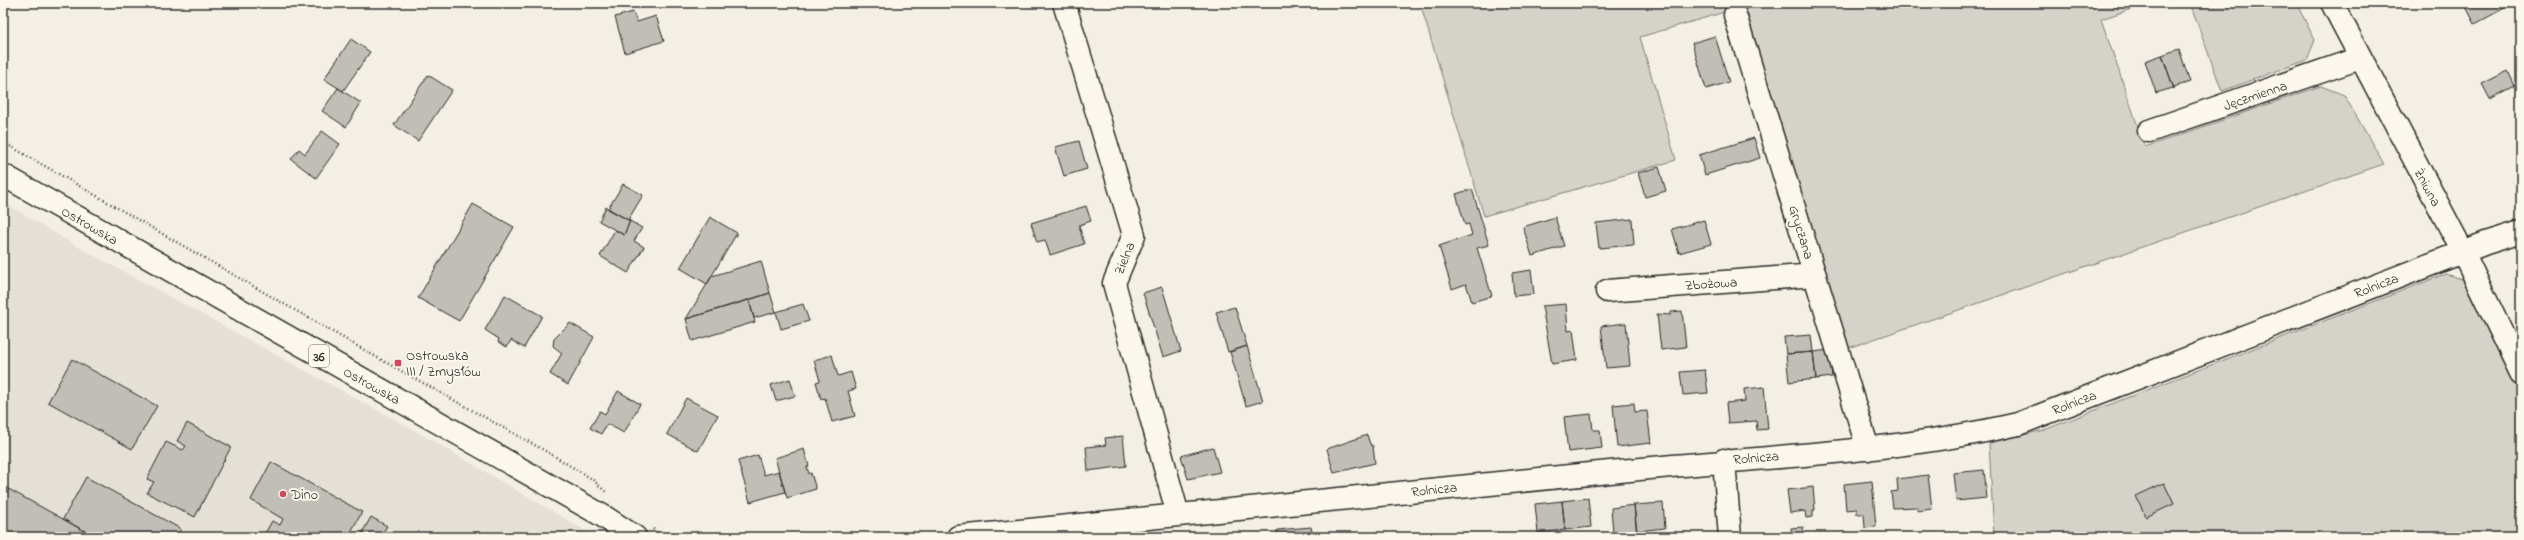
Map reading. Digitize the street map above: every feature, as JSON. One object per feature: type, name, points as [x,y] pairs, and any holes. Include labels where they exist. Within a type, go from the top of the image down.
[{"type":"street","name":"Zielna","points":[[1064,3],[1134,235],[1114,283],[1178,515]]},
{"type":"street","name":"Żniwna","points":[[2332,3],[2463,252],[2521,373]]},
{"type":"street","name":"Gryczana","points":[[1735,15],[1868,449]]},
{"type":"street","name":"Jęczmienna","points":[[2149,131],[2360,58]]},
{"type":"street","name":"Ostrowska","points":[[3,175],[583,505],[641,531]]},
{"type":"street","name":"Rolnicza","points":[[958,537],[1724,460],[1868,449],[1963,436],[2018,424],[2463,252],[2521,232]]},
{"type":"street","name":"Zbożowa","points":[[1607,291],[1815,275]]},
{"type":"street","points":[[1724,460],[1730,537]]},
{"type":"path","points":[[3,142],[378,358],[549,453],[592,479],[603,488],[611,500]]},
{"type":"path","points":[[641,531],[663,537]]},
{"type":"shaded area","points":[[1420,3],[2150,3],[2101,19],[2145,147],[2321,86],[2344,95],[2384,164],[1848,348],[1745,6],[1640,37],[1676,160],[1484,216]]},
{"type":"shaded area","points":[[2190,3],[2296,3],[2315,40],[2307,60],[2222,91]]},
{"type":"shaded area","points":[[3,202],[75,245],[423,435],[596,537],[3,537]]},
{"type":"shaded area","points":[[2445,274],[2468,281],[2521,392],[2521,537],[1994,537],[1989,443],[2044,430]]},
{"type":"building","points":[[2464,3],[2514,3],[2475,24]]},
{"type":"building","points":[[633,12],[637,22],[656,16],[664,41],[625,53],[615,17]]},
{"type":"building","points":[[1715,36],[1729,82],[1706,89],[1692,43]]},
{"type":"building","points":[[351,39],[370,52],[343,91],[324,79]]},
{"type":"building","points":[[2179,49],[2190,82],[2174,87],[2174,89],[2162,55]]},
{"type":"building","points":[[2162,55],[2174,89],[2156,93],[2145,61]]},
{"type":"building","points":[[2508,71],[2515,86],[2490,99],[2482,84]]},
{"type":"building","points":[[428,75],[452,90],[418,141],[394,125]]},
{"type":"building","points":[[338,88],[361,103],[346,127],[322,111]]},
{"type":"building","points":[[322,131],[340,144],[316,178],[291,159],[299,149],[305,154]]},
{"type":"building","points":[[1754,138],[1760,158],[1705,175],[1699,155]]},
{"type":"building","points":[[1079,141],[1087,169],[1064,176],[1055,147]]},
{"type":"building","points":[[1659,167],[1666,191],[1645,197],[1638,173]]},
{"type":"building","points":[[623,184],[643,195],[628,220],[608,209]]},
{"type":"building","points":[[1472,189],[1489,245],[1477,248],[1492,296],[1472,302],[1466,284],[1452,289],[1439,246],[1472,235],[1469,224],[1465,225],[1456,194]]},
{"type":"building","points":[[473,204],[514,227],[459,321],[418,298]]},
{"type":"building","points":[[1086,206],[1091,221],[1079,225],[1084,244],[1050,255],[1045,240],[1037,242],[1031,223]]},
{"type":"building","points":[[606,207],[630,221],[624,235],[599,221]]},
{"type":"building","points":[[710,217],[737,233],[707,284],[680,268]]},
{"type":"building","points":[[1555,217],[1564,246],[1532,256],[1523,227]]},
{"type":"building","points":[[1632,219],[1634,245],[1599,248],[1596,223]]},
{"type":"building","points":[[1704,220],[1711,244],[1679,253],[1672,229]]},
{"type":"building","points":[[630,221],[642,228],[634,241],[644,247],[628,273],[600,256],[615,230],[624,235]]},
{"type":"building","points":[[761,261],[770,293],[686,319],[712,276]]},
{"type":"building","points":[[1531,270],[1534,294],[1514,296],[1512,273]]},
{"type":"building","points":[[1162,287],[1181,351],[1163,357],[1143,293]]},
{"type":"building","points":[[770,293],[776,312],[754,318],[749,300]]},
{"type":"building","points":[[505,295],[542,316],[524,348],[511,340],[507,347],[498,342],[499,339],[485,330]]},
{"type":"building","points":[[749,300],[755,322],[692,341],[686,319]]},
{"type":"building","points":[[803,304],[809,321],[781,329],[776,312]]},
{"type":"building","points":[[1566,304],[1568,331],[1573,330],[1577,360],[1552,364],[1542,306]]},
{"type":"building","points":[[1235,307],[1247,346],[1228,352],[1216,312]]},
{"type":"building","points":[[1682,311],[1686,347],[1661,350],[1657,314],[1671,315],[1671,312]]},
{"type":"building","points":[[570,323],[594,337],[568,385],[550,374],[562,353],[553,346],[554,339]]},
{"type":"building","points":[[1626,323],[1630,366],[1606,368],[1601,326]]},
{"type":"building","points":[[1811,335],[1813,352],[1786,354],[1784,337]]},
{"type":"building","points":[[1247,346],[1263,401],[1246,406],[1230,352]]},
{"type":"building","points":[[1829,350],[1832,377],[1816,379],[1813,352]]},
{"type":"building","points":[[1813,352],[1816,379],[1789,382],[1786,354]]},
{"type":"building","points":[[832,355],[838,376],[851,372],[856,389],[848,391],[855,416],[832,422],[825,398],[821,399],[816,382],[820,381],[814,360]]},
{"type":"building","points":[[72,359],[157,406],[132,449],[48,402]]},
{"type":"building","points":[[1705,370],[1708,393],[1683,395],[1680,372]]},
{"type":"building","points":[[790,379],[795,396],[776,401],[771,385]]},
{"type":"building","points":[[1764,387],[1768,429],[1757,430],[1756,421],[1728,423],[1726,403],[1745,401],[1744,389]]},
{"type":"building","points":[[618,391],[640,404],[624,433],[607,424],[601,434],[590,428],[600,411],[605,414]]},
{"type":"building","points":[[686,398],[718,415],[698,451],[667,434]]},
{"type":"building","points":[[1634,403],[1635,412],[1647,411],[1651,443],[1617,447],[1613,405]]},
{"type":"building","points":[[1591,414],[1593,430],[1600,430],[1602,448],[1568,452],[1564,417]]},
{"type":"building","points":[[187,423],[231,447],[195,517],[147,493],[154,482],[147,479],[166,442],[183,450],[186,446],[177,441]]},
{"type":"building","points":[[1367,435],[1370,444],[1373,446],[1375,463],[1334,473],[1327,449]]},
{"type":"building","points":[[1123,436],[1126,466],[1088,471],[1086,447],[1106,445],[1105,438]]},
{"type":"building","points":[[1213,447],[1220,472],[1188,479],[1181,456]]},
{"type":"building","points":[[804,449],[809,466],[807,467],[809,474],[811,473],[816,489],[787,498],[775,458]]},
{"type":"building","points":[[758,455],[764,475],[779,471],[785,492],[750,502],[738,461]]},
{"type":"building","points":[[271,462],[362,512],[348,537],[318,537],[311,533],[309,537],[263,537],[272,521],[280,525],[283,519],[251,500]]},
{"type":"building","points":[[1984,470],[1987,498],[1956,501],[1953,473]]},
{"type":"building","points":[[1928,475],[1932,509],[1917,511],[1917,507],[1893,508],[1891,492],[1898,491],[1897,479]]},
{"type":"building","points":[[86,477],[181,529],[177,537],[95,537],[63,519]]},
{"type":"building","points":[[1872,481],[1876,527],[1865,528],[1864,514],[1857,514],[1857,509],[1846,510],[1844,484]]},
{"type":"building","points":[[2164,483],[2174,504],[2146,517],[2136,496]]},
{"type":"building","points":[[3,486],[63,519],[95,537],[3,537]]},
{"type":"building","points":[[1813,487],[1815,510],[1813,510],[1813,517],[1806,518],[1805,511],[1790,513],[1787,490]]},
{"type":"building","points":[[1588,498],[1591,527],[1565,530],[1562,501]]},
{"type":"building","points":[[1562,501],[1565,530],[1538,533],[1535,504]]},
{"type":"building","points":[[1663,503],[1665,528],[1637,531],[1634,505]]},
{"type":"building","points":[[1634,505],[1637,537],[1627,537],[1627,532],[1613,533],[1611,508]]},
{"type":"building","points":[[371,517],[387,526],[380,537],[365,537],[361,535]]},
{"type":"building","points":[[1311,527],[1313,537],[1277,537],[1277,530]]},
{"type":"building","points":[[1803,527],[1804,537],[1792,537],[1791,528]]},
{"type":"building","points":[[1988,534],[1988,537],[1961,537]]},
{"type":"place","name":"Ostrowska III / Zmysłów","points":[[398,363]]},
{"type":"place","name":"Dino","points":[[283,494]]}]
